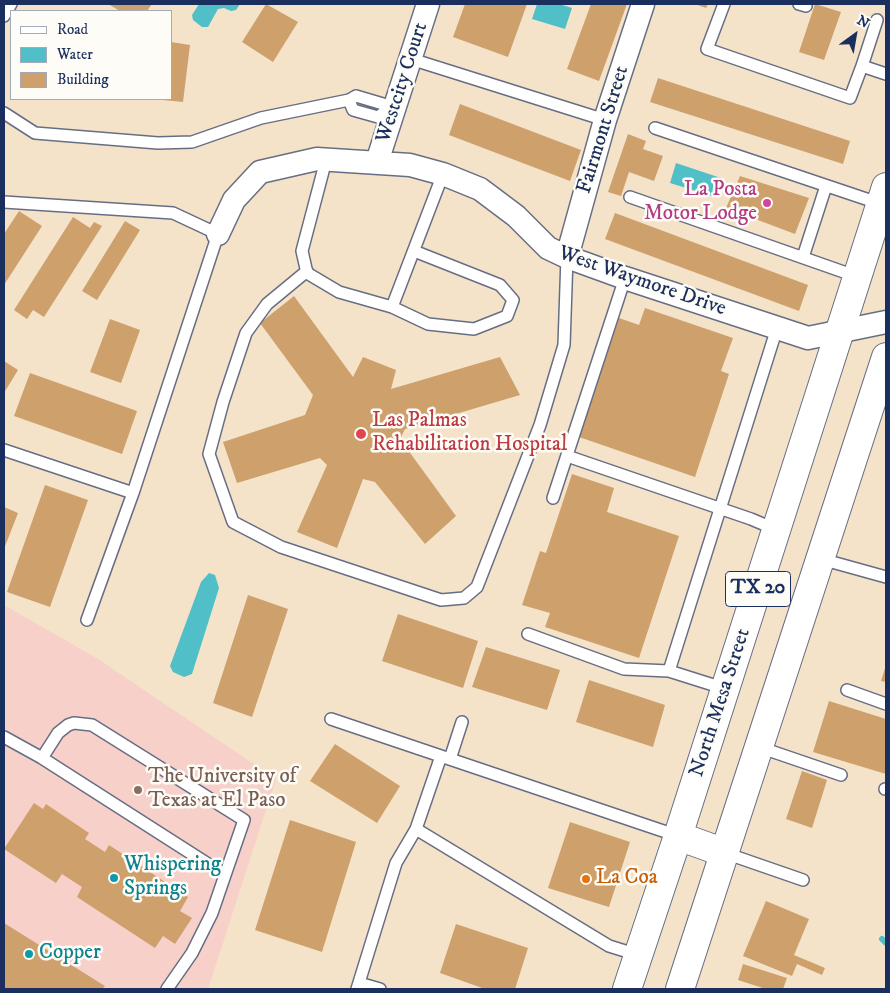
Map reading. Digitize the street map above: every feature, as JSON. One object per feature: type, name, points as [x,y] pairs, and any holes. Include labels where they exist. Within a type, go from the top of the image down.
[{"type":"main road","name":"North Mesa Street","points":[[627,989],[726,689],[883,196]]},
{"type":"main road","name":"TX 20","points":[[680,989],[886,357]]},
{"type":"main road","points":[[678,836],[725,853]]},
{"type":"street","name":"Westcity Court","points":[[377,162],[390,111],[428,4]]},
{"type":"street","name":"Fairmont Street","points":[[567,257],[605,120],[643,4]]},
{"type":"street","name":"West Waymore Drive","points":[[218,234],[234,200],[260,172],[286,165],[326,160],[410,165],[443,174],[480,189],[516,216],[548,248],[625,278],[808,338],[840,333],[886,322]]},
{"type":"lane","points":[[4,16],[11,4]]},
{"type":"lane","points":[[724,4],[707,49],[850,98],[877,20]]},
{"type":"lane","points":[[410,59],[605,120]]},
{"type":"lane","points":[[862,66],[886,74]]},
{"type":"lane","points":[[4,113],[36,133],[158,143],[192,142],[262,118],[349,100],[353,110],[378,117],[390,111]]},
{"type":"lane","points":[[655,128],[826,186],[883,196]]},
{"type":"lane","points":[[326,160],[302,251],[307,271],[339,292],[392,307],[428,324],[474,329],[507,316],[513,300],[500,285],[414,251]]},
{"type":"lane","points":[[392,307],[443,174]]},
{"type":"lane","points":[[803,257],[826,186]]},
{"type":"lane","points":[[630,197],[858,277]]},
{"type":"lane","points":[[4,202],[173,213],[218,234],[133,492],[87,620]]},
{"type":"lane","points":[[307,271],[267,304],[246,333],[223,402],[209,454],[233,522],[281,547],[441,600],[464,598],[477,587],[540,426],[564,344],[567,257]]},
{"type":"lane","points":[[553,498],[625,278]]},
{"type":"lane","points":[[669,671],[777,328]]},
{"type":"lane","points":[[4,450],[133,492]]},
{"type":"lane","points":[[567,456],[720,508],[777,530]]},
{"type":"lane","points":[[821,559],[886,577]]},
{"type":"lane","points":[[528,634],[624,669],[669,671],[726,689]]},
{"type":"lane","points":[[847,690],[886,704]]},
{"type":"lane","points":[[331,718],[678,836]]},
{"type":"lane","points":[[42,758],[58,733],[68,725],[82,722],[102,730],[244,820],[204,931],[192,953],[167,989]]},
{"type":"lane","points":[[380,989],[358,986],[396,863],[416,829],[462,722]]},
{"type":"lane","points":[[4,736],[42,758],[225,875]]},
{"type":"lane","points":[[759,747],[841,775]]},
{"type":"lane","points":[[416,829],[609,946],[638,955]]},
{"type":"lane","points":[[725,853],[803,880]]},
{"type":"shaded area","name":"The University of Texas at El Paso","points":[[4,605],[98,659],[276,779],[208,989],[4,989]]},
{"type":"water","points":[[199,4],[240,4],[236,10],[218,9],[208,27],[202,27],[193,20],[192,15]]},
{"type":"water","points":[[537,4],[559,4],[572,8],[565,29],[532,19]]},
{"type":"water","points":[[676,163],[721,178],[715,197],[670,183]]},
{"type":"water","points":[[209,573],[215,575],[219,588],[192,674],[184,677],[173,672],[170,666],[201,582]]},
{"type":"building","points":[[108,4],[152,4],[148,10],[118,10]]},
{"type":"building","points":[[266,4],[298,22],[273,62],[242,42]]},
{"type":"building","points":[[465,4],[527,4],[508,57],[453,37]]},
{"type":"building","points":[[591,4],[627,4],[599,81],[567,69]]},
{"type":"building","points":[[695,4],[708,4],[706,8]]},
{"type":"building","points":[[815,4],[841,12],[824,60],[799,52]]},
{"type":"building","points":[[172,42],[190,45],[183,102],[163,100],[172,100]]},
{"type":"building","points":[[658,78],[850,141],[843,164],[650,102]]},
{"type":"building","points":[[460,104],[581,150],[570,181],[449,135]]},
{"type":"building","points":[[628,134],[646,141],[643,149],[663,156],[654,181],[629,172],[621,196],[608,192]]},
{"type":"building","name":"La Posta Motor Lodge","points":[[740,176],[809,198],[795,234],[726,208]]},
{"type":"building","points":[[19,211],[42,226],[4,285],[4,234]]},
{"type":"building","points":[[615,213],[808,285],[799,311],[605,239]]},
{"type":"building","points":[[73,217],[90,228],[94,222],[102,226],[44,317],[33,310],[27,319],[14,310]]},
{"type":"building","points":[[125,221],[140,230],[97,300],[82,291]]},
{"type":"building","points":[[294,296],[353,377],[363,357],[396,370],[391,389],[500,357],[520,395],[405,429],[400,439],[456,516],[425,544],[375,482],[363,479],[337,548],[297,532],[327,465],[320,458],[237,483],[223,442],[305,415],[313,395],[260,323]]},
{"type":"building","points":[[645,308],[733,338],[721,371],[729,374],[695,477],[579,437],[619,318],[639,325]]},
{"type":"building","points":[[110,319],[140,330],[121,383],[90,372]]},
{"type":"building","points":[[4,361],[18,370],[4,393]]},
{"type":"building","points":[[30,373],[137,411],[122,454],[14,416]]},
{"type":"building","points":[[572,474],[614,488],[607,512],[679,536],[639,658],[545,627],[550,613],[522,605],[540,551],[546,553]]},
{"type":"building","points":[[45,485],[88,500],[50,607],[7,592]]},
{"type":"building","points":[[4,507],[18,513],[4,549]]},
{"type":"building","points":[[248,595],[288,609],[252,717],[213,703]]},
{"type":"building","points":[[398,614],[478,641],[463,688],[382,661]]},
{"type":"building","points":[[486,647],[560,670],[547,710],[472,687]]},
{"type":"building","points":[[886,665],[886,682],[881,681]]},
{"type":"building","points":[[589,680],[665,705],[653,747],[576,722]]},
{"type":"building","points":[[829,701],[886,719],[886,774],[813,752]]},
{"type":"building","points":[[335,744],[400,786],[377,823],[310,781]]},
{"type":"building","points":[[802,771],[827,780],[812,828],[786,819]]},
{"type":"building","name":"Whispering Springs","points":[[34,803],[43,809],[46,804],[89,833],[85,839],[105,852],[109,845],[188,897],[180,911],[192,918],[175,944],[163,936],[155,948],[77,897],[82,887],[62,874],[56,883],[4,849]]},
{"type":"building","points":[[290,820],[356,842],[322,952],[255,930]]},
{"type":"building","points":[[570,822],[630,842],[609,907],[548,888]]},
{"type":"building","points":[[766,901],[809,919],[794,955],[825,968],[822,975],[797,964],[792,976],[743,956]]},
{"type":"building","name":"Copper","points":[[4,923],[105,986],[102,989],[4,989]]},
{"type":"building","points":[[456,924],[528,948],[515,989],[485,989],[440,973]]},
{"type":"building","points":[[743,964],[787,978],[783,989],[766,989],[738,980]]},
{"type":"waterway","points":[[882,939],[886,943]]},
{"type":"place","name":"La Posta Motor Lodge","points":[[767,203]]},
{"type":"place","name":"Las Palmas Rehabilitation Hospital","points":[[361,434]]},
{"type":"place","name":"The University of Texas at El Paso","points":[[138,790]]},
{"type":"place","name":"Whispering Springs","points":[[114,878]]},
{"type":"place","name":"La Coa","points":[[586,879]]},
{"type":"place","name":"Copper","points":[[29,954]]}]
